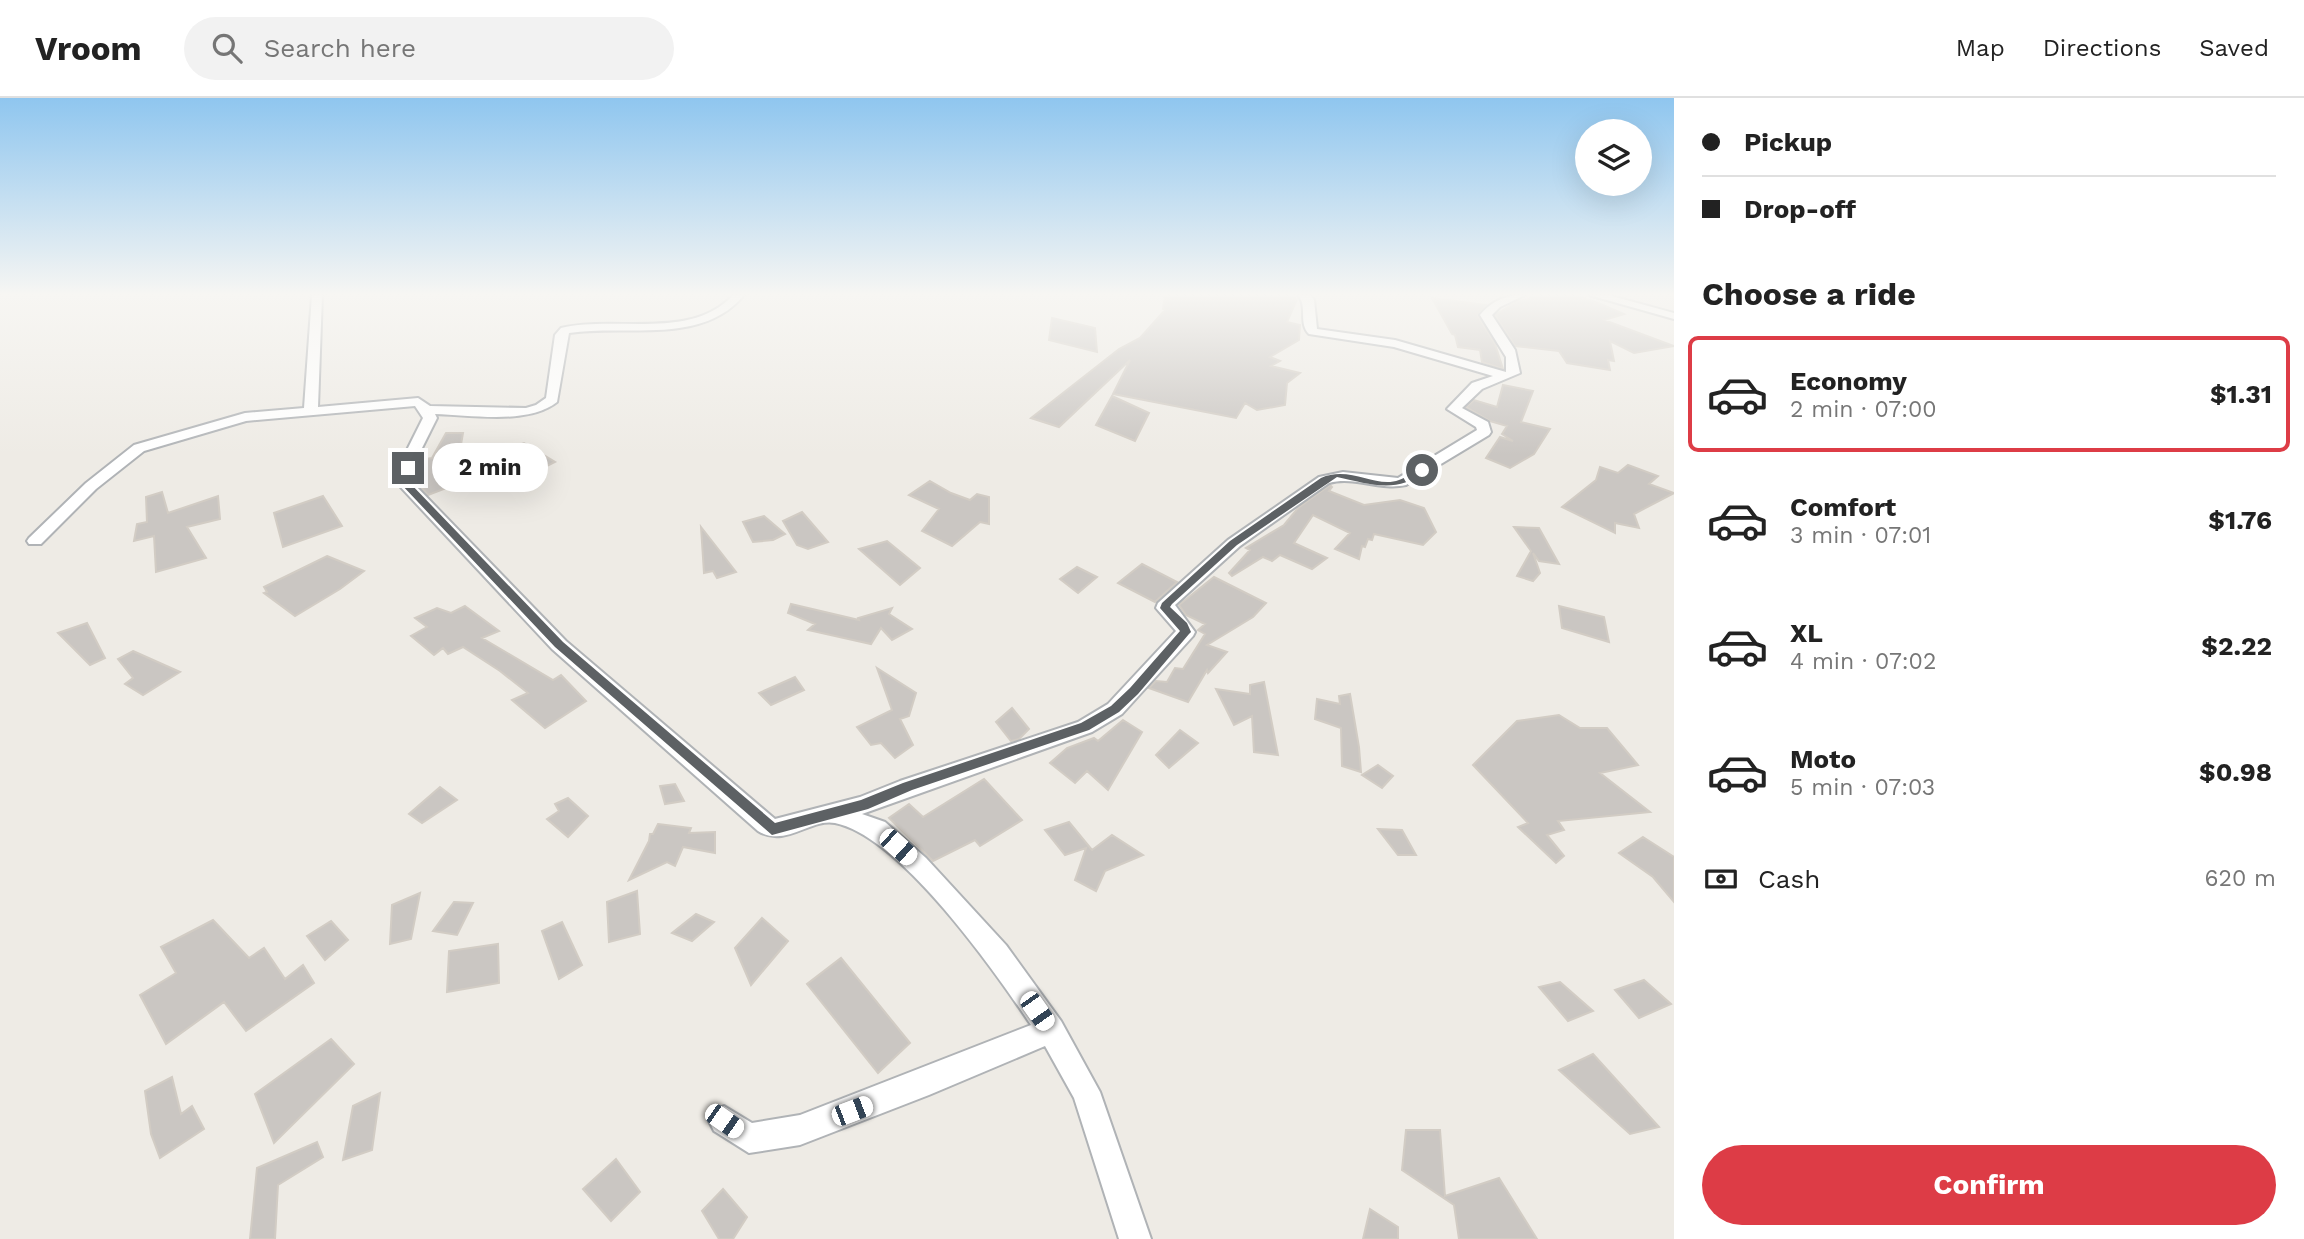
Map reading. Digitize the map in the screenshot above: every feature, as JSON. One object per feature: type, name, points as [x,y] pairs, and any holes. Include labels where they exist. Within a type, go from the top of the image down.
[{"type":"street","points":[[311,412],[314,348]]},
{"type":"street","points":[[427,411],[527,412],[541,408],[552,399],[559,348]]},
{"type":"street","points":[[1410,348],[1507,376]]},
{"type":"street","points":[[35,541],[92,486],[139,448],[245,417],[418,402],[430,418],[412,454],[403,481],[559,645],[772,829],[864,805],[908,787],[1085,727],[1115,709],[1186,632],[1165,608],[1167,603],[1234,543],[1324,480],[1336,475],[1389,484],[1402,482],[1484,432],[1483,425],[1454,409],[1477,386],[1514,373],[1508,348]]},
{"type":"street","points":[[831,813],[877,829],[918,865],[997,954],[1051,1031],[1086,1092],[1135,1239]]},
{"type":"street","points":[[724,1121],[749,1138],[800,1130],[1051,1031]]},
{"type":"building","points":[[1285,348],[1270,357],[1280,361],[1271,366],[1300,373],[1287,383],[1285,405],[1257,410],[1245,403],[1236,418],[1113,394],[1130,360],[1059,427],[1031,418],[1119,349]]},
{"type":"building","points":[[1467,348],[1496,348],[1503,369],[1482,362],[1480,350]]},
{"type":"building","points":[[1535,348],[1611,348],[1614,361],[1608,360],[1610,370],[1567,363],[1559,351]]},
{"type":"building","points":[[1624,348],[1661,348],[1634,353]]},
{"type":"building","points":[[1503,385],[1533,391],[1521,422],[1550,429],[1534,454],[1510,468],[1486,458],[1500,437],[1513,441],[1502,434],[1507,426],[1490,421],[1466,407],[1474,400],[1497,407]]},
{"type":"building","points":[[1112,396],[1149,413],[1135,441],[1096,425]]},
{"type":"building","points":[[446,433],[463,433],[454,485],[428,495],[419,485],[417,469],[420,460],[432,458]]},
{"type":"building","points":[[524,443],[555,462],[527,476],[501,452]]},
{"type":"building","points":[[1628,465],[1658,476],[1649,484],[1674,493],[1634,514],[1639,528],[1615,523],[1615,533],[1562,507],[1596,480],[1600,467],[1618,473]]},
{"type":"building","points":[[930,481],[970,500],[977,494],[989,497],[989,524],[980,522],[952,546],[922,531],[939,509],[909,495]]},
{"type":"building","points":[[1330,485],[1332,487],[1329,491],[1364,505],[1400,500],[1424,508],[1436,532],[1423,545],[1374,534],[1365,547],[1362,546],[1359,559],[1335,549],[1350,533],[1313,515],[1294,543],[1327,558],[1312,569],[1280,555],[1272,561],[1263,557],[1232,576],[1229,573],[1250,550],[1246,548],[1284,525],[1298,508]]},
{"type":"building","points":[[162,492],[168,513],[218,496],[220,519],[187,527],[206,558],[156,572],[154,536],[134,541],[137,524],[147,522],[146,497]]},
{"type":"building","points":[[323,496],[342,526],[283,547],[274,513]]},
{"type":"building","points":[[802,512],[828,542],[808,549],[797,545],[783,521]]},
{"type":"building","points":[[764,516],[785,534],[773,540],[753,542],[743,522]]},
{"type":"building","points":[[701,527],[736,572],[717,578],[713,571],[704,573]]},
{"type":"building","points":[[1514,527],[1539,528],[1559,564],[1539,561],[1533,553],[1540,573],[1533,581],[1517,576],[1531,551]]},
{"type":"building","points":[[887,541],[920,568],[900,585],[859,549]]},
{"type":"building","points":[[327,556],[364,571],[295,616],[264,593],[267,592],[264,587]]},
{"type":"building","points":[[1142,564],[1177,582],[1155,602],[1118,583]]},
{"type":"building","points":[[1077,567],[1097,577],[1078,593],[1060,579]]},
{"type":"building","points":[[1214,577],[1266,603],[1253,617],[1207,645],[1227,652],[1208,673],[1207,670],[1188,702],[1149,688],[1156,681],[1167,682],[1175,668],[1183,669],[1205,634],[1198,630],[1205,624],[1186,615],[1179,605]]},
{"type":"building","points":[[791,604],[859,620],[858,618],[892,608],[889,614],[912,629],[892,640],[881,628],[871,644],[808,630],[815,624],[788,613]]},
{"type":"building","points":[[465,606],[499,631],[482,638],[553,680],[561,675],[586,701],[545,728],[512,700],[528,693],[500,671],[463,647],[448,654],[443,648],[434,655],[411,636],[427,627],[415,618],[437,608],[451,613]]},
{"type":"building","points":[[1559,606],[1604,617],[1609,642],[1562,628]]},
{"type":"building","points":[[87,623],[105,658],[90,665],[58,633]]},
{"type":"building","points":[[133,651],[180,672],[143,695],[125,684],[133,678],[118,659]]},
{"type":"building","points":[[877,668],[916,693],[909,716],[900,719],[913,745],[895,758],[881,743],[871,745],[857,727],[892,710]]},
{"type":"building","points":[[795,677],[804,690],[771,705],[759,693]]},
{"type":"building","points":[[1264,682],[1278,755],[1254,752],[1252,716],[1234,725],[1216,689],[1250,694],[1250,685]]},
{"type":"building","points":[[1350,694],[1361,772],[1342,766],[1341,728],[1315,719],[1317,699],[1340,704],[1339,696]]},
{"type":"building","points":[[1012,708],[1029,729],[1019,739],[1011,741],[996,722]]},
{"type":"building","points":[[1559,715],[1580,728],[1607,728],[1638,765],[1600,773],[1650,812],[1558,821],[1564,830],[1547,835],[1564,856],[1556,863],[1518,827],[1528,823],[1473,765],[1517,721]]},
{"type":"building","points":[[1123,720],[1142,732],[1108,790],[1087,771],[1075,783],[1050,763],[1067,748],[1094,738],[1098,741]]},
{"type":"building","points":[[1180,730],[1198,743],[1169,768],[1156,755]]},
{"type":"building","points":[[1378,765],[1393,776],[1382,788],[1362,775]]},
{"type":"building","points":[[984,779],[1022,820],[980,846],[975,840],[933,861],[889,818],[909,804],[923,817]]},
{"type":"building","points":[[675,784],[684,801],[665,804],[660,786]]},
{"type":"building","points":[[440,787],[457,800],[422,823],[409,814]]},
{"type":"building","points":[[568,798],[588,816],[568,837],[547,819],[559,811],[555,804]]},
{"type":"building","points":[[1069,822],[1092,850],[1112,835],[1143,855],[1105,871],[1096,891],[1075,880],[1086,848],[1065,855],[1045,830]]},
{"type":"building","points":[[658,824],[691,828],[689,833],[715,832],[715,853],[683,847],[675,866],[667,862],[629,880],[650,834],[653,834]]},
{"type":"building","points":[[1378,829],[1402,830],[1416,855],[1398,855]]},
{"type":"building","points":[[1643,837],[1674,857],[1674,902],[1653,877],[1619,853]]},
{"type":"building","points":[[637,891],[640,934],[609,942],[607,902]]},
{"type":"building","points":[[420,893],[411,939],[390,944],[392,905]]},
{"type":"building","points":[[454,902],[473,903],[457,935],[433,931]]},
{"type":"building","points":[[696,914],[714,922],[692,941],[672,933]]},
{"type":"building","points":[[762,918],[788,941],[751,985],[735,948]]},
{"type":"building","points":[[213,920],[249,958],[264,948],[285,979],[303,965],[314,983],[246,1031],[224,1002],[166,1044],[140,995],[176,973],[161,947]]},
{"type":"building","points":[[331,921],[348,940],[325,960],[307,936]]},
{"type":"building","points":[[562,922],[582,965],[559,979],[542,931]]},
{"type":"building","points":[[498,944],[499,983],[447,992],[449,951]]},
{"type":"building","points":[[841,958],[910,1043],[878,1073],[807,984]]},
{"type":"building","points":[[1644,980],[1671,1004],[1639,1018],[1615,990]]},
{"type":"building","points":[[1560,982],[1593,1011],[1568,1021],[1539,987]]},
{"type":"building","points":[[331,1039],[354,1064],[274,1143],[255,1094]]},
{"type":"building","points":[[1593,1054],[1659,1127],[1630,1134],[1559,1070]]},
{"type":"building","points":[[172,1077],[181,1114],[192,1106],[204,1129],[160,1158],[151,1134],[145,1091]]},
{"type":"building","points":[[380,1093],[372,1150],[343,1160],[353,1106]]},
{"type":"building","points":[[1406,1130],[1440,1130],[1445,1196],[1499,1178],[1537,1239],[1459,1239],[1454,1205],[1402,1170]]},
{"type":"building","points":[[317,1142],[323,1157],[278,1185],[275,1239],[250,1239],[257,1168]]},
{"type":"building","points":[[616,1159],[640,1192],[611,1221],[583,1189]]},
{"type":"building","points":[[723,1189],[747,1217],[733,1239],[719,1239],[702,1211]]},
{"type":"building","points":[[1370,1209],[1398,1227],[1398,1239],[1363,1239]]},
{"type":"route","points":[[408,468],[403,481],[559,645],[772,829],[864,805],[908,787],[1085,727],[1115,709],[1186,632],[1165,608],[1167,603],[1234,543],[1324,480],[1336,475],[1389,484],[1402,482],[1422,470]]}]
